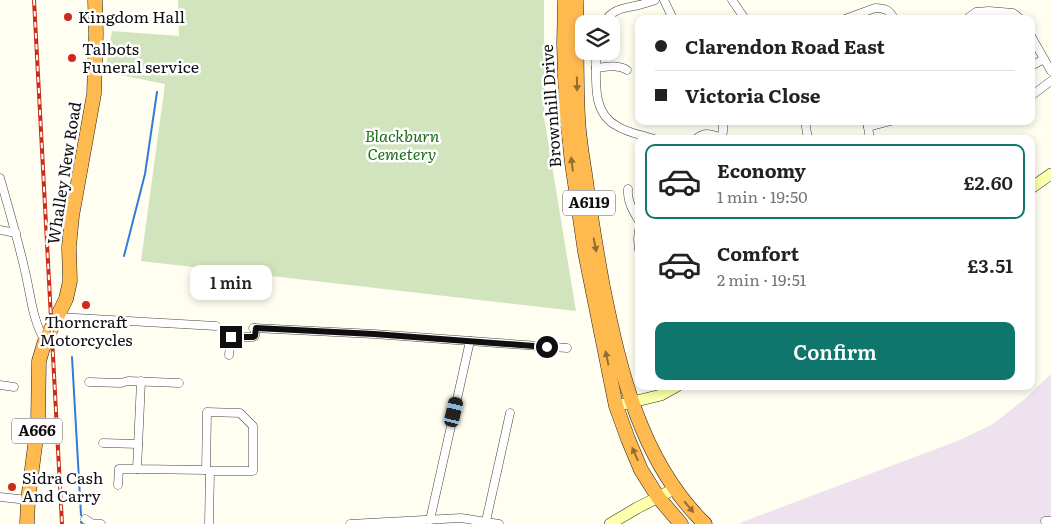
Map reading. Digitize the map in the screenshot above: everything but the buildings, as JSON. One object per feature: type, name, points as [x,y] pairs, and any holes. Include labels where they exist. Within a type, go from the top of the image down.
[{"type":"highway","name":"Whalley New Road","points":[[27,524],[28,500],[38,422],[39,361],[45,341],[66,299],[70,281],[68,247],[94,94],[95,0]]},
{"type":"highway","name":"Brownhill Drive","points":[[565,0],[566,108],[584,252],[616,406],[641,470],[658,497]]},
{"type":"highway","name":"Brownhill Drive","points":[[576,0],[578,120],[592,226],[617,356],[641,428],[650,448],[674,488]]},
{"type":"highway","name":"A6119","points":[[674,488],[705,524]]},
{"type":"highway","name":"A6119","points":[[658,497],[681,524]]},
{"type":"street","points":[[609,15],[618,9],[655,0]]},
{"type":"street","points":[[664,0],[671,15]]},
{"type":"street","points":[[732,0],[742,15]]},
{"type":"street","points":[[856,15],[875,8],[884,8],[890,11],[892,15]]},
{"type":"street","points":[[972,15],[976,12],[989,11],[1017,15]]},
{"type":"street","points":[[1035,43],[1051,70]]},
{"type":"street","points":[[596,60],[598,104],[603,114],[618,127],[642,135]]},
{"type":"street","points":[[1035,64],[1044,60]]},
{"type":"street","points":[[596,68],[618,63],[627,70]]},
{"type":"street","points":[[1035,93],[1051,81]]},
{"type":"street","points":[[1035,185],[1051,174]]},
{"type":"street","points":[[0,178],[16,233],[35,321],[45,341]]},
{"type":"street","points":[[628,189],[630,203],[635,213]]},
{"type":"street","points":[[0,230],[16,233]]},
{"type":"street","points":[[58,317],[216,326]]},
{"type":"street","points":[[230,355],[231,337],[253,337],[255,336],[254,328],[374,334],[566,348]]},
{"type":"street","points":[[430,520],[470,341]]},
{"type":"street","points":[[89,382],[121,383],[141,381],[179,383]]},
{"type":"street","points":[[137,469],[141,381]]},
{"type":"street","points":[[0,385],[14,387]]},
{"type":"street","points":[[616,406],[661,395],[670,390]]},
{"type":"street","points":[[118,485],[119,469],[208,470],[253,471],[253,426],[240,413],[206,412],[208,470],[208,524]]},
{"type":"street","points":[[486,521],[510,414]]},
{"type":"street","points":[[103,443],[138,444]]},
{"type":"street","points":[[610,524],[674,488]]},
{"type":"street","points":[[0,497],[28,500]]},
{"type":"street","points":[[350,524],[461,518],[500,524]]},
{"type":"street","points":[[85,519],[93,524],[100,524]]},
{"type":"shaded area","points":[[1051,374],[1051,524],[740,524],[960,440],[993,424]]},
{"type":"green space","name":"Blackburn Cemetery","points":[[178,0],[544,0],[544,117],[576,311],[141,261],[165,84],[105,72],[112,31],[179,36]]},
{"type":"waterway","points":[[124,256],[145,174],[157,92]]},
{"type":"waterway","points":[[72,357],[81,515]]},
{"type":"railway","points":[[34,0],[62,524]]},
{"type":"place","name":"Kingdom Hall","points":[[68,17]]},
{"type":"place","name":"Talbots Funeral service","points":[[72,58]]},
{"type":"place","name":"Thorncraft Motorcycles","points":[[86,305]]},
{"type":"place","name":"Sidra Cash And Carry","points":[[12,487]]},
{"type":"route","points":[[231,337],[253,337],[255,336],[256,328],[374,334],[547,347]]}]
